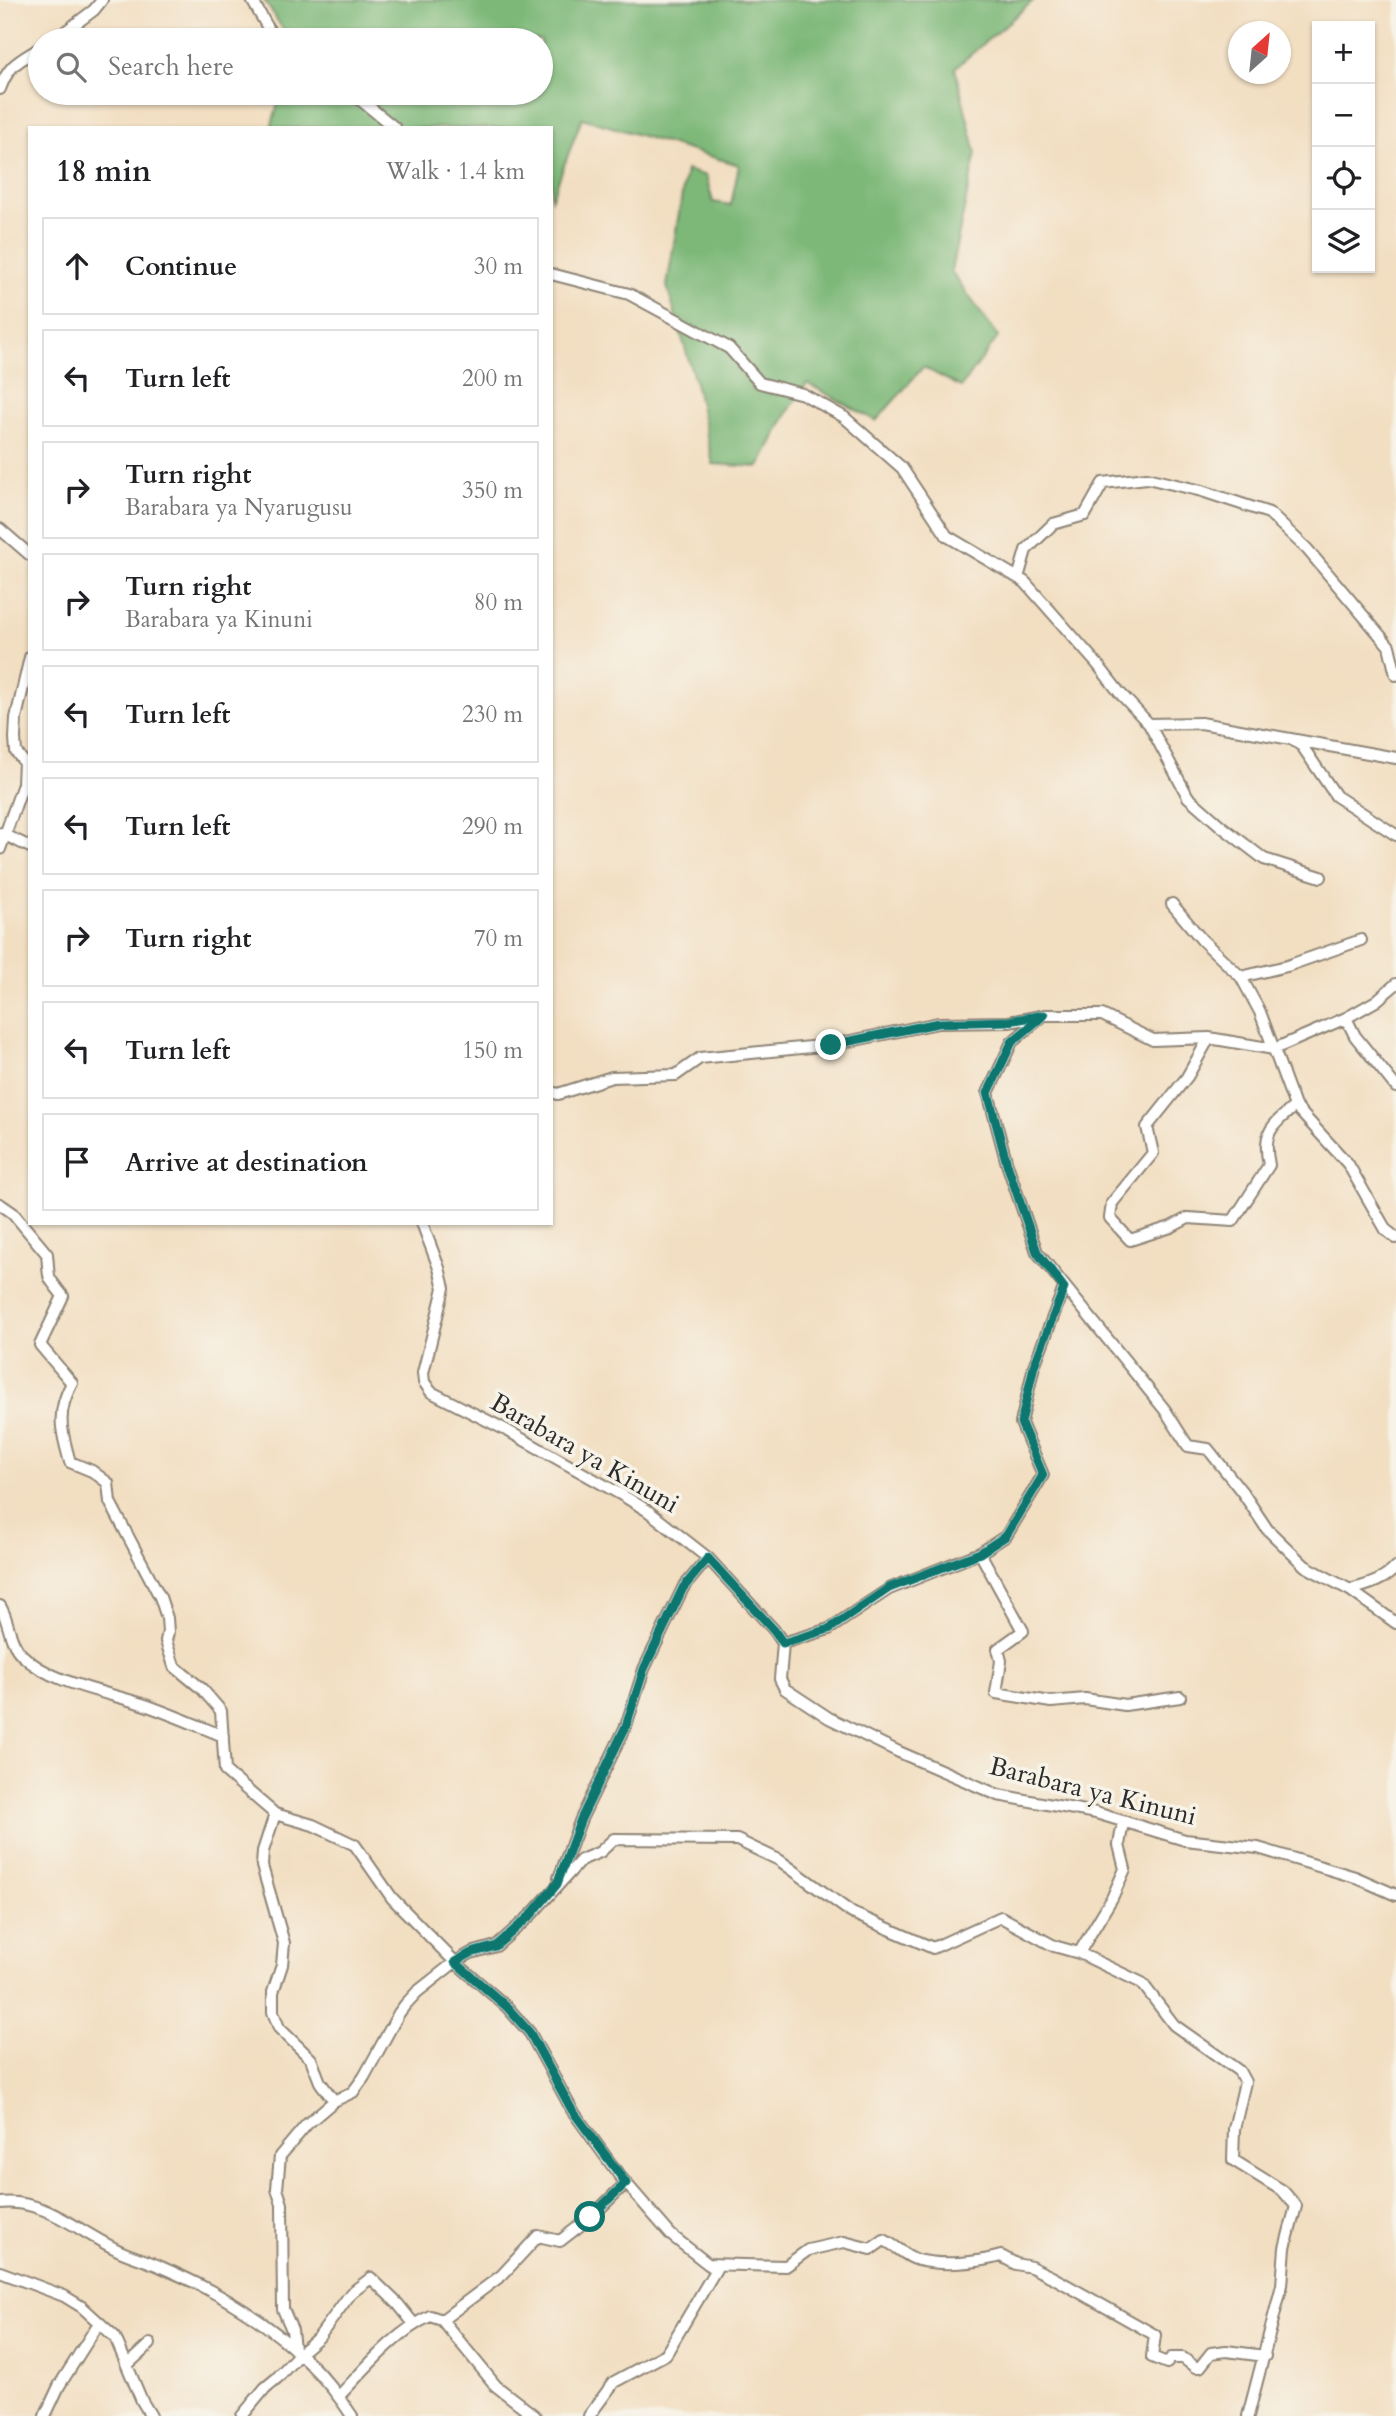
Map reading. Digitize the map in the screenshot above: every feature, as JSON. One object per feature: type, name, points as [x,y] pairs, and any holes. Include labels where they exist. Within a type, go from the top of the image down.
[{"type":"street","points":[[70,28],[94,10],[102,0]]},
{"type":"street","points":[[252,0],[268,28]]},
{"type":"street","points":[[0,89],[10,68],[28,54]]},
{"type":"street","points":[[367,105],[393,126]]},
{"type":"street","points":[[553,275],[629,294],[729,348],[760,383],[803,394],[845,417],[902,468],[947,536],[1025,582],[1149,724],[1188,797],[1264,859],[1321,877]]},
{"type":"street","points":[[1018,578],[1026,550],[1053,524],[1085,514],[1103,482],[1147,478],[1202,491],[1269,513],[1307,549],[1389,646],[1396,675]]},
{"type":"street","points":[[0,529],[28,553]]},
{"type":"street","points":[[0,849],[3,834],[23,784],[24,762],[16,752],[15,738],[16,718],[28,679]]},
{"type":"street","points":[[1149,724],[1201,723],[1396,758]]},
{"type":"street","points":[[1291,738],[1302,746],[1336,796],[1396,835]]},
{"type":"street","points":[[3,834],[28,846]]},
{"type":"street","points":[[1172,904],[1202,940],[1241,977],[1260,1012],[1295,1106],[1348,1164],[1386,1230],[1396,1238]]},
{"type":"street","points":[[1241,977],[1287,966],[1361,940]]},
{"type":"street","points":[[553,1093],[558,1094],[612,1077],[676,1074],[700,1058],[831,1045],[938,1023],[1009,1021],[1044,1015],[1102,1015],[1153,1040],[1209,1038],[1274,1049],[1346,1018],[1396,984]]},
{"type":"street","points":[[1044,1015],[1012,1042],[988,1093],[1007,1164],[1037,1252],[1165,1410],[1188,1446],[1208,1449],[1267,1529],[1306,1566],[1350,1590],[1396,1623]]},
{"type":"street","points":[[1346,1018],[1355,1036],[1396,1087]]},
{"type":"street","points":[[1209,1038],[1187,1077],[1147,1127],[1153,1153],[1112,1203],[1110,1218],[1130,1240],[1171,1227],[1188,1218],[1233,1221],[1269,1165],[1265,1147],[1271,1126],[1295,1106]]},
{"type":"street","points":[[0,1204],[13,1213],[47,1254],[50,1281],[64,1296],[40,1345],[72,1383],[61,1410],[70,1462],[92,1471],[108,1483],[110,1502],[160,1597],[167,1618],[166,1641],[174,1666],[202,1689],[221,1711],[225,1771],[275,1814],[313,1825],[355,1846],[392,1898],[455,1962],[507,2007],[530,2033],[572,2110],[626,2183],[671,2235],[716,2269],[666,2354],[614,2382],[589,2416]]},
{"type":"street","name":"Barabara ya Kinuni","points":[[423,1225],[444,1288],[423,1373],[424,1382],[431,1392],[508,1431],[627,1498],[708,1558],[783,1643],[780,1679],[785,1689],[796,1699],[899,1752],[999,1795],[1096,1813],[1185,1840],[1258,1848],[1355,1877],[1396,1895]]},
{"type":"street","points":[[783,1643],[829,1629],[889,1588],[980,1553],[1006,1536],[1043,1475],[1021,1423],[1034,1366],[1064,1288]]},
{"type":"street","points":[[980,1553],[1023,1631],[998,1649],[1001,1661],[996,1693],[1051,1702],[1085,1699],[1125,1704],[1181,1697]]},
{"type":"street","points":[[557,1884],[581,1819],[626,1726],[644,1669],[683,1588],[708,1558]]},
{"type":"street","points":[[1350,1590],[1372,1584],[1390,1575],[1396,1567]]},
{"type":"street","points":[[0,1606],[6,1616],[13,1644],[23,1657],[56,1676],[103,1695],[122,1697],[165,1711],[223,1736]]},
{"type":"street","points":[[0,1642],[13,1644]]},
{"type":"street","points":[[275,1814],[263,1851],[262,1866],[284,1943],[282,1965],[273,1992],[273,2012],[279,2028],[311,2059],[320,2082],[334,2102]]},
{"type":"street","points":[[1079,1953],[1112,1898],[1125,1869],[1119,1845],[1123,1822]]},
{"type":"street","points":[[296,2351],[292,2330],[283,2309],[282,2204],[277,2189],[279,2156],[307,2124],[334,2102],[353,2092],[364,2077],[398,2013],[417,1992],[455,1962],[471,1953],[496,1946],[531,1915],[581,1860],[600,1852],[614,1839],[737,1840],[779,1860],[852,1913],[933,1948],[1001,1917],[1054,1946],[1079,1953],[1142,1983],[1174,2025],[1239,2071],[1245,2082],[1234,2129],[1233,2160],[1283,2191],[1296,2206],[1285,2248],[1282,2285],[1248,2416]]},
{"type":"street","points":[[442,2320],[502,2275],[538,2236],[560,2241],[626,2183]]},
{"type":"street","points":[[0,2203],[19,2201],[53,2214],[114,2249],[162,2267],[260,2320],[296,2351],[339,2396],[352,2416]]},
{"type":"street","points":[[708,2264],[786,2266],[808,2250],[844,2242],[871,2249],[884,2240],[915,2259],[955,2263],[1001,2256],[1054,2278],[1155,2335],[1152,2357],[1167,2363],[1171,2358],[1183,2358],[1195,2367],[1200,2367],[1211,2353],[1226,2351],[1265,2356]]},
{"type":"street","points":[[0,2272],[65,2296],[115,2337],[151,2416]]},
{"type":"street","points":[[242,2416],[277,2378],[296,2351],[319,2337],[351,2293],[372,2278],[414,2324]]},
{"type":"street","points":[[339,2396],[414,2324],[430,2316],[442,2320],[496,2386],[535,2416]]},
{"type":"street","points":[[45,2416],[59,2386],[99,2323]]},
{"type":"street","points":[[127,2365],[150,2344]]},
{"type":"green space","points":[[264,0],[1034,0],[955,68],[976,153],[951,271],[998,337],[961,387],[923,367],[876,421],[807,383],[786,415],[759,467],[713,464],[695,382],[667,286],[686,170],[706,176],[713,202],[731,205],[739,165],[582,118],[553,195],[553,126],[272,126],[278,105],[553,105],[553,28],[282,28]]},
{"type":"route","points":[[590,2217],[626,2183],[572,2110],[530,2033],[507,2007],[455,1962],[471,1953],[496,1946],[531,1915],[557,1884],[581,1819],[626,1726],[644,1669],[683,1588],[708,1558],[783,1643],[829,1629],[889,1588],[980,1553],[1006,1536],[1043,1475],[1021,1423],[1034,1366],[1064,1288],[1037,1252],[1007,1164],[988,1093],[1012,1042],[1044,1015],[1009,1021],[938,1023],[831,1045]]}]
